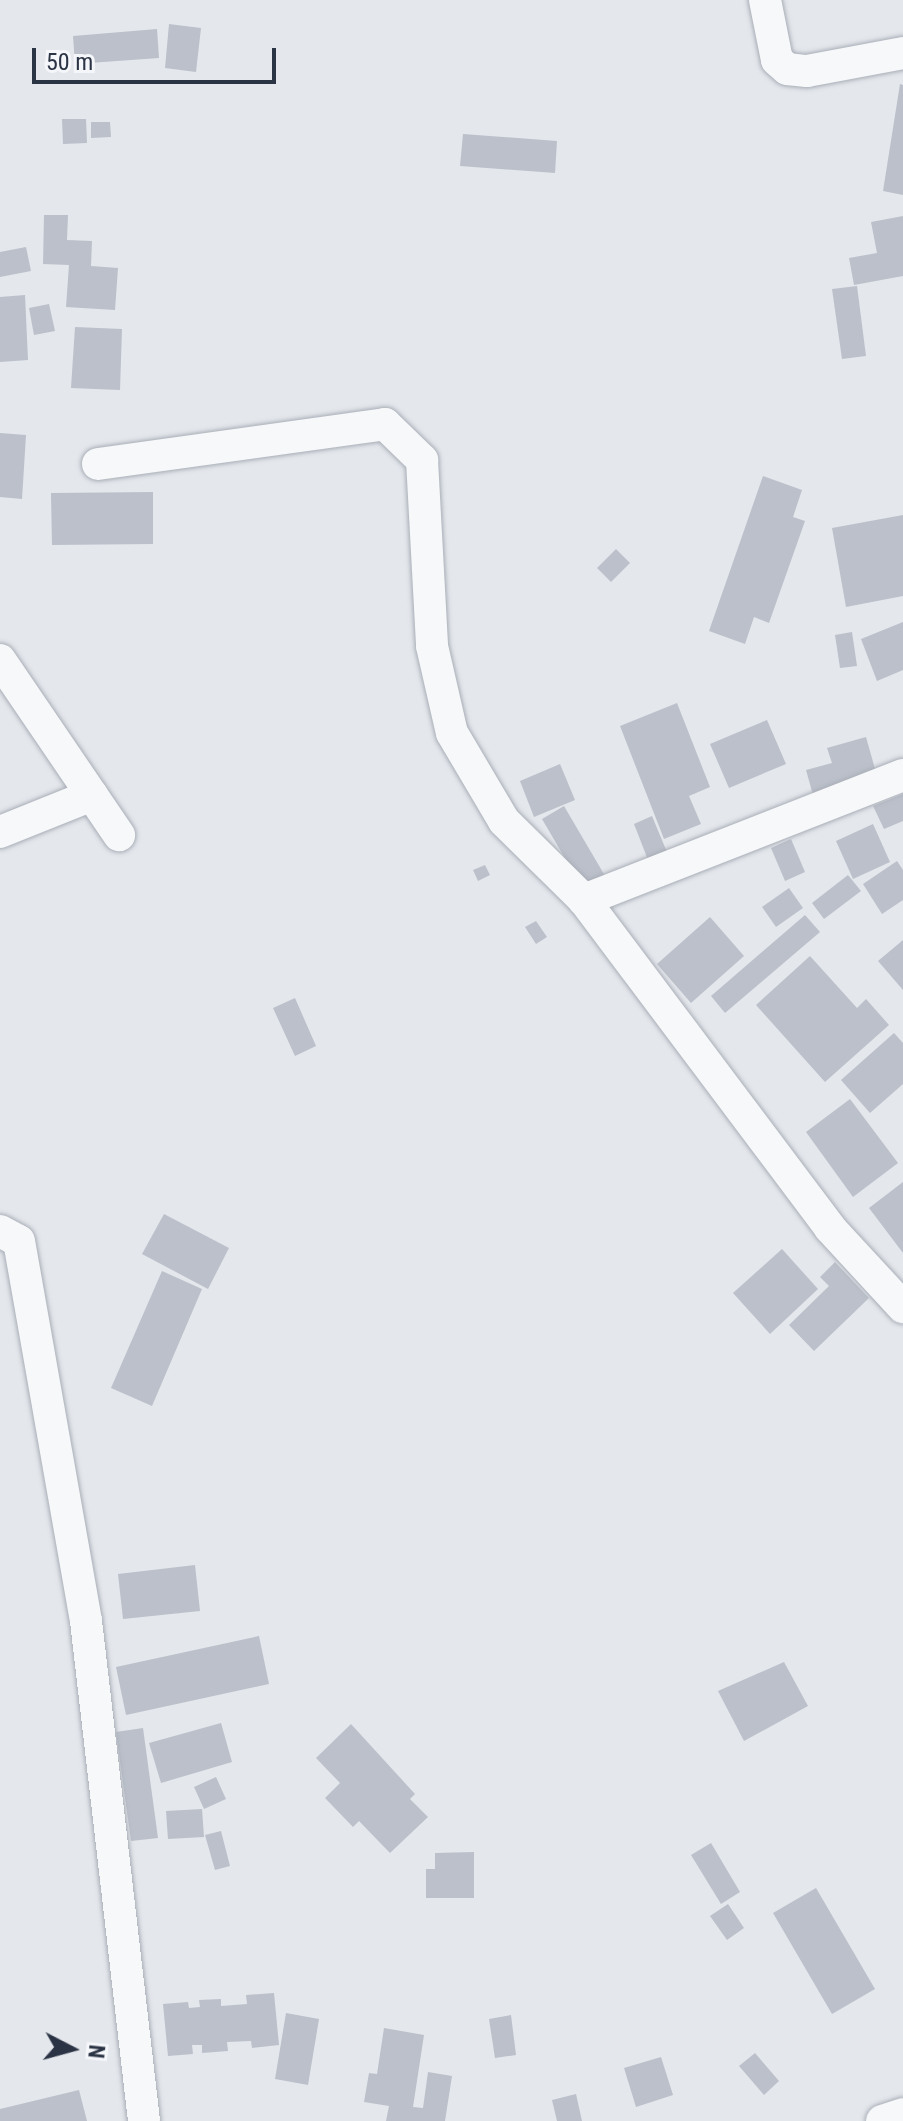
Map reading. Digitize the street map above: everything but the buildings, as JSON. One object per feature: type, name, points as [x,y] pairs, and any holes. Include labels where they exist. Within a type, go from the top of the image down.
[{"type":"street","points":[[765,0],[777,60],[787,69],[807,71],[903,53]]},
{"type":"street","points":[[98,464],[385,424],[422,460],[432,646],[452,733],[504,821],[584,900],[830,1228],[903,1307]]},
{"type":"street","points":[[0,660],[119,835]]},
{"type":"street","points":[[584,900],[903,775]]},
{"type":"street","points":[[0,832],[92,795]]},
{"type":"street","points":[[0,1231],[19,1241],[86,1621],[144,2121]]},
{"type":"street","points":[[882,2121],[903,2114]]}]
